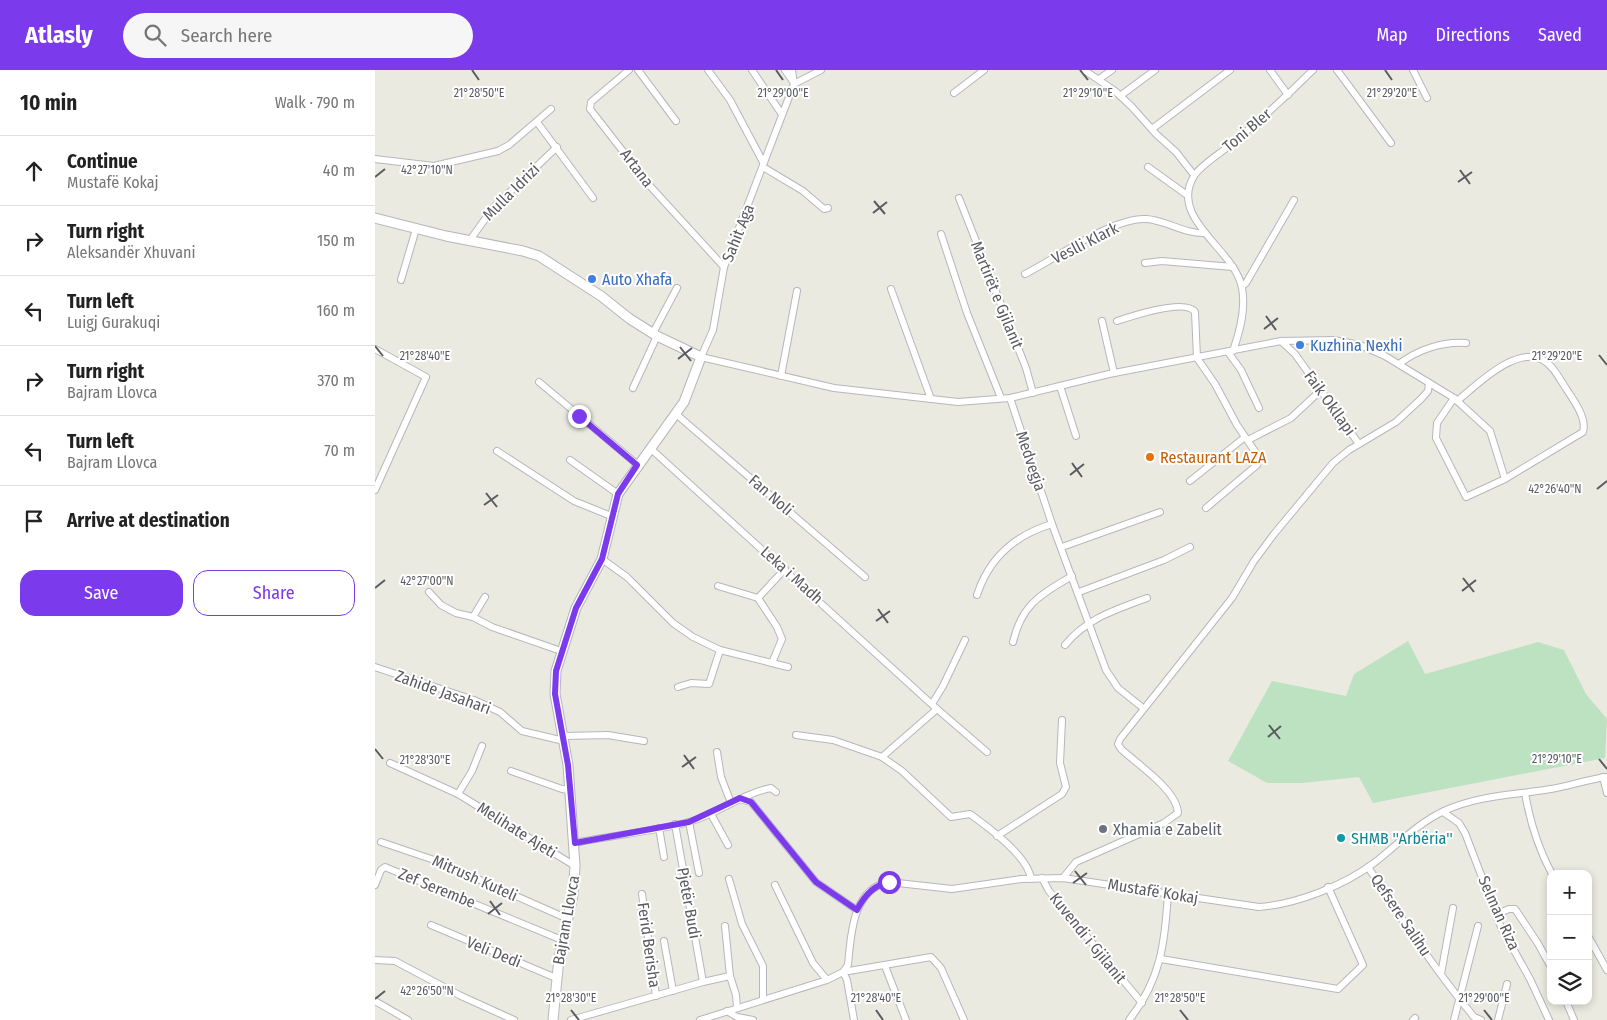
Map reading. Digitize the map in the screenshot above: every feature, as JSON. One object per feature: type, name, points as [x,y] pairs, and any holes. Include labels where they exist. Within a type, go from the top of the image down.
[{"type":"street","name":"Artana","points":[[629,70],[591,102],[590,109],[669,209],[724,267]]},
{"type":"street","points":[[638,70],[676,121]]},
{"type":"street","points":[[708,70],[730,100],[763,164],[803,191],[819,207],[828,208]]},
{"type":"street","points":[[751,70],[781,113]]},
{"type":"street","points":[[785,70],[794,84]]},
{"type":"street","points":[[792,70],[794,84]]},
{"type":"street","points":[[794,84],[821,70]]},
{"type":"street","points":[[954,94],[984,70]]},
{"type":"street","points":[[1084,70],[1120,96],[1176,152],[1194,175],[1187,195],[1191,213],[1233,267],[1242,286],[1241,325],[1231,351],[1259,408]]},
{"type":"street","points":[[1099,80],[1112,70]]},
{"type":"street","points":[[1120,96],[1155,70]]},
{"type":"street","points":[[1152,129],[1230,70]]},
{"type":"street","points":[[1269,70],[1288,95]]},
{"type":"street","name":"Toni Bler","points":[[1194,175],[1288,95],[1313,70]]},
{"type":"street","points":[[1337,70],[1391,143]]},
{"type":"street","points":[[1413,70],[1427,98]]},
{"type":"street","name":"Sahit Aga","points":[[701,357],[713,330],[724,267],[781,113],[794,84]]},
{"type":"street","points":[[375,159],[434,166],[451,164],[498,151],[509,145],[551,109]]},
{"type":"street","points":[[537,122],[593,198]]},
{"type":"street","name":"Mulla Idrizi","points":[[470,240],[493,208],[557,147]]},
{"type":"street","points":[[1148,167],[1187,195]]},
{"type":"street","name":"Martirët e Gjilanit","points":[[959,198],[1026,368],[1033,392]]},
{"type":"street","points":[[1242,286],[1246,283],[1286,218],[1294,200]]},
{"type":"street","name":"Mulla Idrizi","points":[[375,218],[539,256],[601,296],[630,319],[701,357]]},
{"type":"street","name":"Veslli Klark","points":[[1025,274],[1100,233],[1132,220],[1160,221],[1180,229],[1205,233]]},
{"type":"street","points":[[401,280],[416,229]]},
{"type":"street","points":[[941,234],[967,313],[1001,398]]},
{"type":"street","points":[[1145,263],[1161,261],[1233,267]]},
{"type":"street","points":[[633,388],[655,334],[677,288]]},
{"type":"street","points":[[891,289],[931,399]]},
{"type":"street","points":[[781,376],[797,291]]},
{"type":"street","points":[[1117,321],[1146,312],[1179,306],[1193,309],[1197,358],[1215,384],[1246,439],[1258,456],[1257,466],[1206,508]]},
{"type":"street","points":[[1102,321],[1114,373]]},
{"type":"street","points":[[701,357],[834,388],[959,402],[1010,398],[1114,373],[1281,342],[1334,340],[1360,345],[1399,364],[1455,399],[1493,435],[1505,479]]},
{"type":"street","name":"Faik Okllapi","points":[[1281,342],[1295,354],[1359,444]]},
{"type":"street","points":[[1399,364],[1423,350],[1452,343],[1466,343]]},
{"type":"street","points":[[375,349],[426,377],[375,490]]},
{"type":"street","points":[[1531,356],[1543,360],[1552,368],[1577,407],[1584,428],[1583,432],[1505,479],[1470,497],[1463,494],[1436,438],[1437,423],[1455,399],[1513,360],[1531,356]]},
{"type":"street","name":"Bajram Llovca","points":[[553,1020],[562,940],[568,919],[575,866],[575,843],[564,738],[555,694],[556,671],[576,608],[602,559],[611,516],[618,494],[684,402],[701,357]]},
{"type":"street","points":[[539,382],[637,465]]},
{"type":"street","points":[[1063,878],[1077,862],[1164,824],[1178,813],[1178,806],[1171,795],[1121,749],[1118,744],[1143,708],[1232,598],[1254,560],[1273,534],[1333,463],[1411,410],[1428,391],[1429,383]]},
{"type":"street","points":[[1060,386],[1076,436]]},
{"type":"street","points":[[1190,481],[1246,439],[1291,418],[1321,390]]},
{"type":"street","name":"Medvegja","points":[[1010,398],[1052,524],[1079,592],[1106,670],[1118,688],[1143,708]]},
{"type":"street","name":"Fan Noli","points":[[676,414],[865,577]]},
{"type":"street","name":"Leka i Madh","points":[[650,448],[785,569],[934,707],[987,752]]},
{"type":"street","points":[[497,451],[574,501],[611,516]]},
{"type":"street","points":[[571,460],[618,494]]},
{"type":"street","points":[[1062,548],[1160,512]]},
{"type":"street","points":[[977,595],[990,565],[1002,550],[1037,529],[1052,524]]},
{"type":"street","points":[[1079,592],[1164,560],[1190,548]]},
{"type":"street","points":[[602,559],[627,577],[673,623],[707,646],[788,667]]},
{"type":"street","points":[[759,598],[785,569]]},
{"type":"street","points":[[1013,642],[1017,624],[1027,607],[1040,595],[1072,576]]},
{"type":"street","points":[[718,586],[759,598],[777,627],[782,639],[772,663]]},
{"type":"street","points":[[429,592],[441,605],[456,613],[473,617],[492,626],[561,651]]},
{"type":"street","points":[[473,617],[485,597]]},
{"type":"street","points":[[1065,645],[1077,631],[1090,622],[1147,598]]},
{"type":"street","points":[[882,757],[934,707],[965,640]]},
{"type":"street","points":[[678,687],[691,682],[709,684],[720,650]]},
{"type":"street","name":"Zahide Jasahari","points":[[375,667],[474,700],[499,712],[522,731],[564,738]]},
{"type":"street","points":[[997,836],[1063,794],[1066,787],[1060,763],[1062,720]]},
{"type":"street","points":[[796,735],[833,740],[882,757],[902,771],[951,817],[970,814],[997,836],[1025,863],[1031,879]]},
{"type":"street","points":[[564,738],[608,736],[644,742]]},
{"type":"street","name":"Melihate Ajeti","points":[[459,794],[472,771],[482,746]]},
{"type":"street","points":[[717,752],[721,777],[731,802]]},
{"type":"street","name":"Melihate Ajeti","points":[[390,763],[459,794],[575,866]]},
{"type":"street","points":[[511,770],[562,789],[570,790]]},
{"type":"street","name":"Qefsere Salihu","points":[[1481,1020],[1474,1017],[1441,974],[1407,927],[1368,867],[1418,828],[1443,812],[1476,800],[1525,794],[1605,777],[1607,793]]},
{"type":"street","points":[[575,843],[689,822],[711,814],[740,798],[771,788],[776,792]]},
{"type":"street","points":[[1525,794],[1530,820],[1540,852],[1550,870]]},
{"type":"street","points":[[740,798],[751,802],[816,882],[857,910]]},
{"type":"street","name":"Selman Riza","points":[[1443,812],[1459,823],[1465,833],[1508,941],[1540,998],[1549,1020]]},
{"type":"street","points":[[711,814],[728,845]]},
{"type":"street","points":[[689,822],[699,873]]},
{"type":"street","name":"Pjetër Budi","points":[[675,824],[703,982]]},
{"type":"street","points":[[659,828],[664,857]]},
{"type":"street","name":"Mitrush Kuteli","points":[[381,842],[437,861],[568,919]]},
{"type":"street","name":"Zef Serembe","points":[[375,884],[381,870],[385,867],[562,940]]},
{"type":"street","name":"Mustafë Kokaj","points":[[843,972],[848,965],[857,910],[869,892],[880,883],[889,882],[952,890],[1031,879],[1063,878],[1259,907],[1288,902],[1328,887],[1368,867]]},
{"type":"street","name":"Kuvendi i Gjilanit","points":[[1042,878],[1049,891],[1142,1003]]},
{"type":"street","points":[[729,879],[742,924],[763,966],[763,999]]},
{"type":"street","points":[[775,885],[813,963],[827,980]]},
{"type":"street","points":[[1161,959],[1338,988],[1363,965],[1328,887]]},
{"type":"street","points":[[1129,1020],[1142,1003],[1152,984],[1161,959],[1168,893]]},
{"type":"street","name":"Ferid Berisha","points":[[642,894],[656,996]]},
{"type":"street","points":[[1441,974],[1453,908]]},
{"type":"street","points":[[1497,914],[1509,908],[1515,908],[1547,961]]},
{"type":"street","name":"Veli Dedi","points":[[431,925],[557,978]]},
{"type":"street","points":[[725,926],[730,976],[737,995],[737,1008]]},
{"type":"street","points":[[1454,1020],[1478,926]]},
{"type":"street","points":[[664,942],[673,991]]},
{"type":"street","points":[[1592,943],[1607,970]]},
{"type":"street","points":[[699,1020],[827,980],[843,972],[885,966],[921,958],[931,958],[936,961],[964,1020]]},
{"type":"street","points":[[375,960],[395,961],[459,995],[514,1020]]},
{"type":"street","points":[[885,966],[906,1020]]},
{"type":"street","points":[[843,972],[847,980],[854,1020]]},
{"type":"street","points":[[571,1020],[730,976]]},
{"type":"street","points":[[1498,1020],[1507,984]]},
{"type":"street","points":[[375,1001],[408,1020]]},
{"type":"street","points":[[1568,1005],[1574,1020]]},
{"type":"street","points":[[727,1011],[733,1020]]},
{"type":"street","points":[[727,1011],[737,1017],[753,1020]]},
{"type":"green space","points":[[1408,641],[1425,674],[1538,642],[1564,650],[1586,694],[1607,719],[1605,758],[1373,803],[1359,777],[1302,783],[1267,783],[1228,761],[1272,681],[1346,696],[1354,674]]},
{"type":"place","name":"Auto Xhafa","points":[[592,279]]},
{"type":"place","name":"Kuzhina Nexhi","points":[[1300,345]]},
{"type":"place","name":"Restaurant LAZA","points":[[1150,457]]},
{"type":"place","name":"Xhamia e Zabelit","points":[[1103,829]]},
{"type":"place","name":"SHMB ''Arbëria''","points":[[1341,838]]},
{"type":"route","points":[[579,416],[637,465],[618,494],[611,516],[607,545],[602,559],[576,608],[567,631],[556,671],[555,694],[568,765],[575,843],[689,822],[711,814],[740,798],[751,802],[816,882],[857,910],[869,892],[880,883],[889,882]]}]
